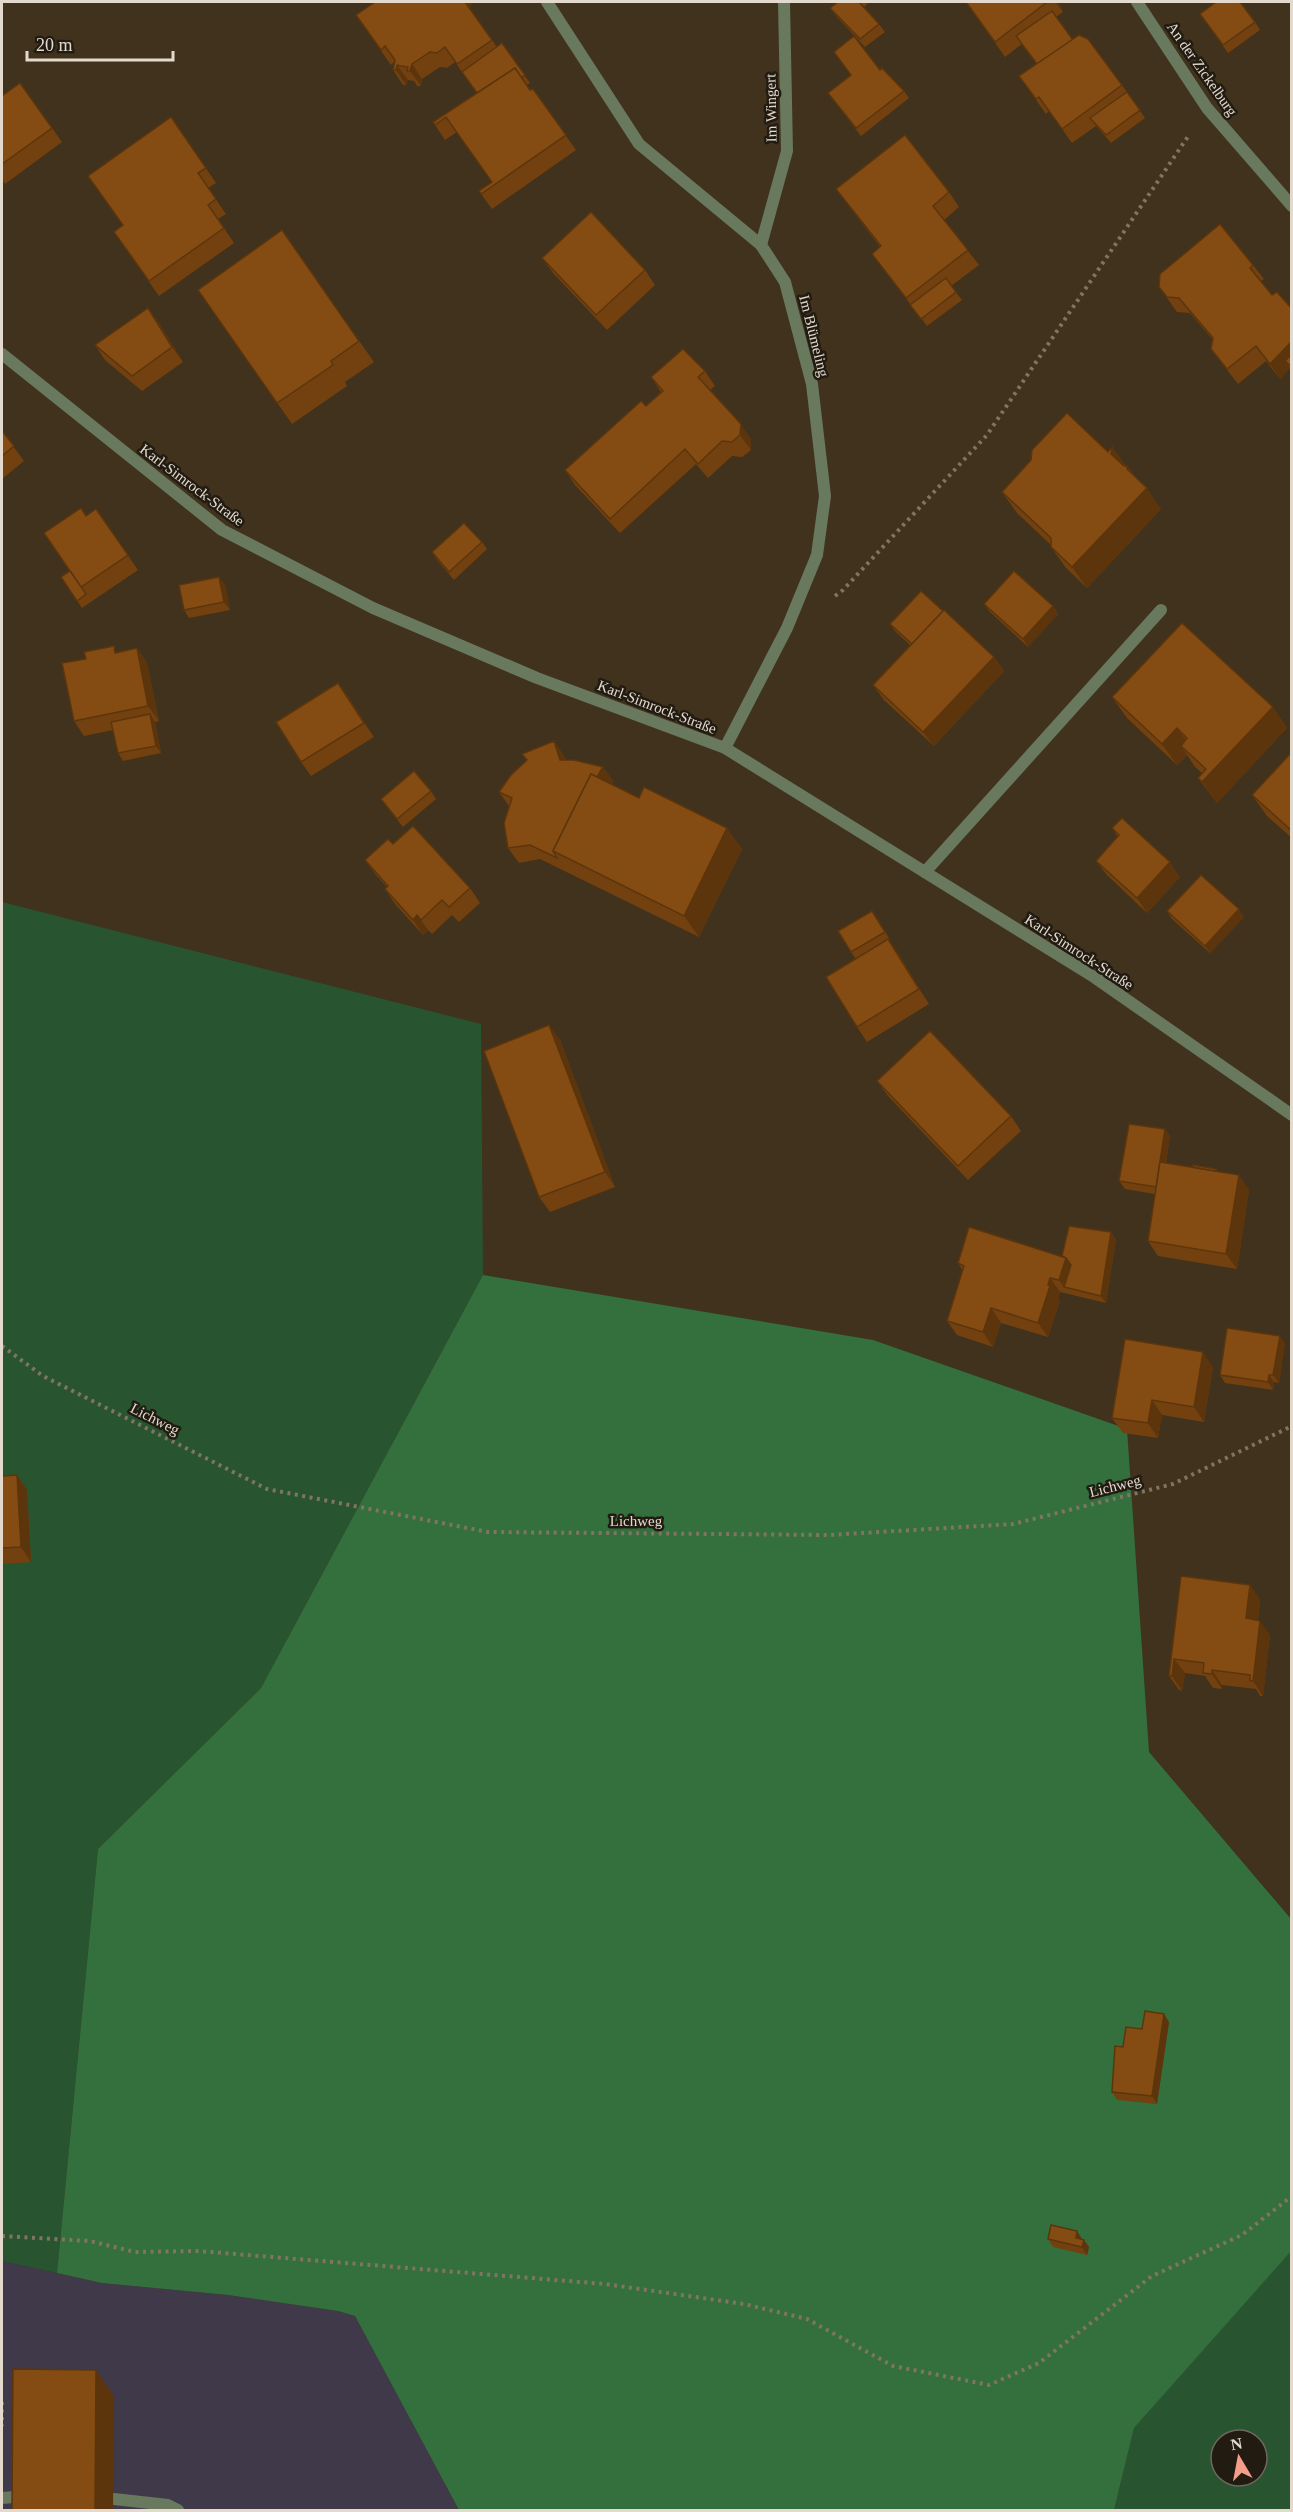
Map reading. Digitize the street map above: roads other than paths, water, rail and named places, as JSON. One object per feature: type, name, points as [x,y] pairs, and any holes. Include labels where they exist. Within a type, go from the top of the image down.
[{"type":"street","name":"Im Blümeling","points":[[547,2],[639,144],[761,245],[785,282],[809,372],[825,496],[817,555],[787,628],[725,748]]},
{"type":"street","name":"Im Wingert","points":[[761,245],[787,151],[784,2]]},
{"type":"street","name":"An der Zickelburg","points":[[1137,2],[1207,108],[1292,206]]},
{"type":"street","name":"Karl-Simrock-Straße","points":[[2,354],[222,530],[373,608],[537,678],[725,748],[1094,977],[1292,1115]]},
{"type":"street","points":[[925,872],[1161,610]]},
{"type":"street","points":[[2,2498],[31,2496]]},
{"type":"street","points":[[114,2499],[168,2505],[178,2511]]}]
